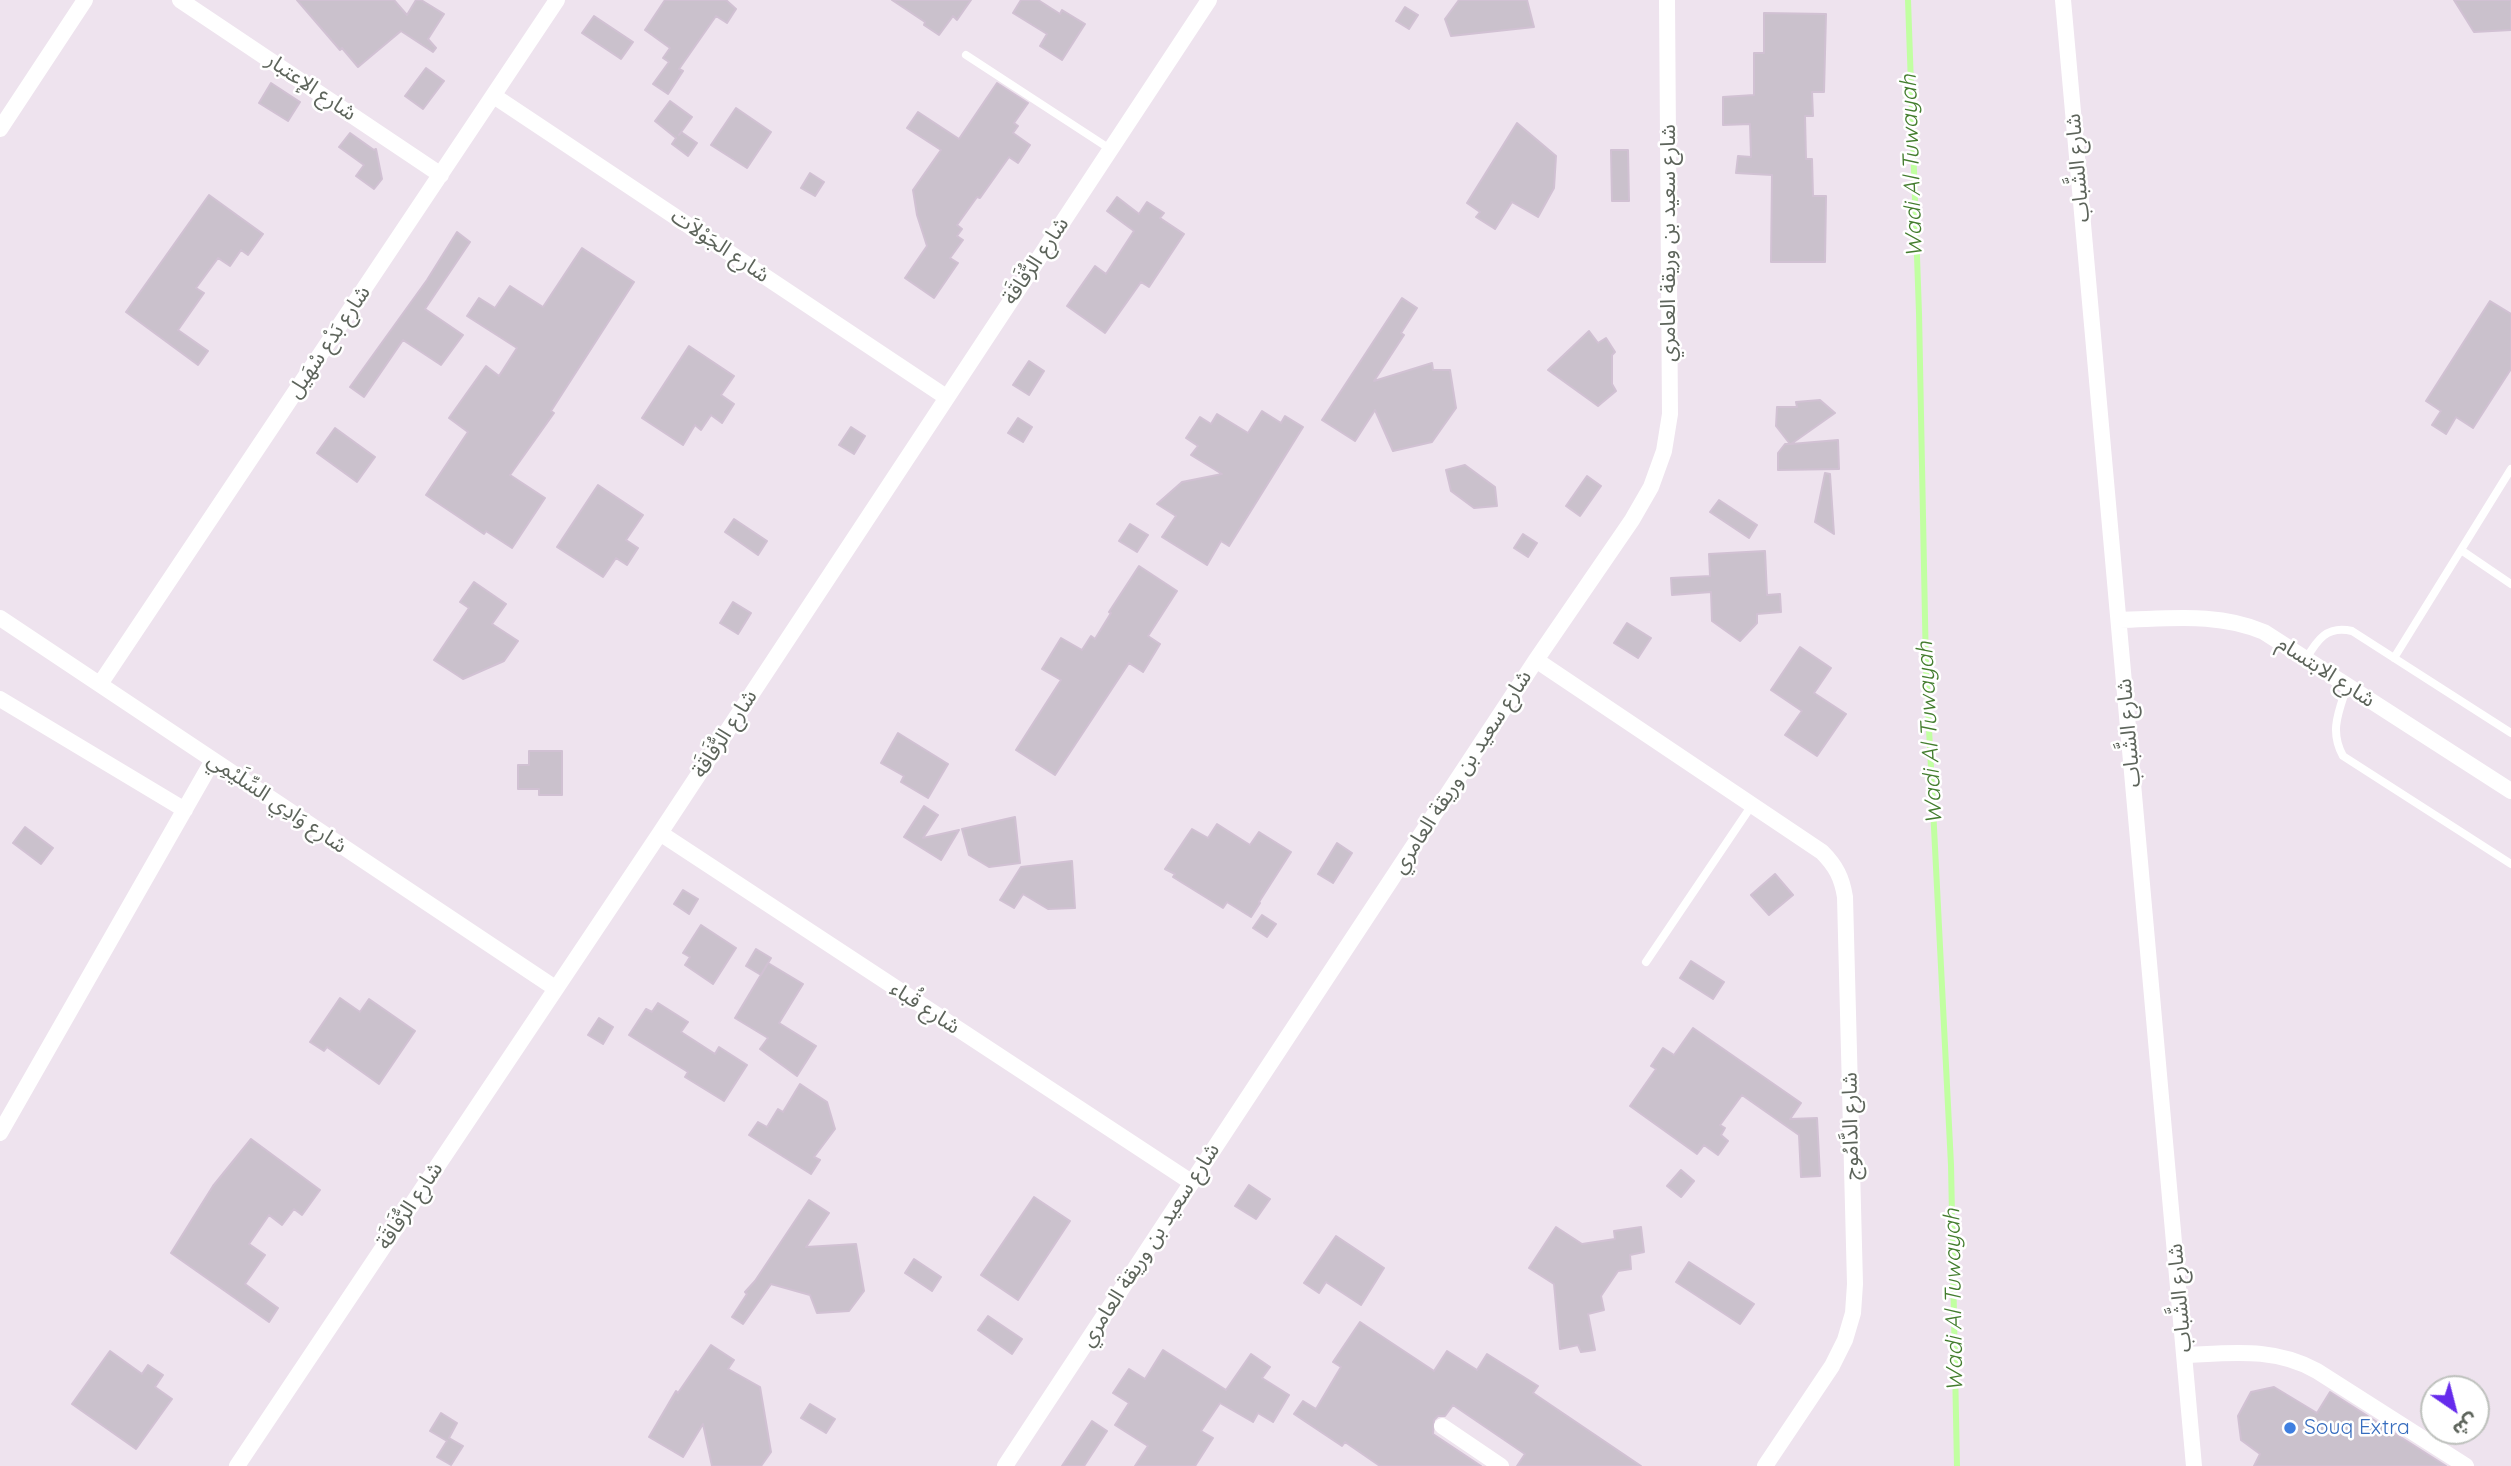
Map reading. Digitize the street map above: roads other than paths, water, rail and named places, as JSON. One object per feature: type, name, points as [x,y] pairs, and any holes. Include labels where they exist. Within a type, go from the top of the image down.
[{"type":"street","points":[[0,128],[85,0]]},
{"type":"street","name":"شارع الإعتبار","points":[[180,0],[441,175]]},
{"type":"street","name":"شارع بَدْع سْهَيل","points":[[100,684],[557,0]]},
{"type":"street","name":"شارع الرُّفَاقَة","points":[[237,1466],[660,833],[1209,0]]},
{"type":"street","name":"شارع سعيد بن وريقة العامري","points":[[1005,1466],[1536,660],[1632,520],[1651,487],[1664,451],[1670,414],[1667,0]]},
{"type":"street","name":"شارع الشَّباب","points":[[2063,0],[2194,1466]]},
{"type":"street","name":"شارع الجَوْلاَت","points":[[494,96],[946,397]]},
{"type":"street","name":"شارع وَادِي السِّلَيْمِي","points":[[0,618],[555,988]]},
{"type":"street","name":"شارع الابتسام","points":[[2119,620],[2200,618],[2237,622],[2264,632],[2511,791]]},
{"type":"street","name":"شارع الدَّامُوج","points":[[1536,660],[1822,852],[1834,865],[1842,880],[1845,897],[1855,1284],[1853,1313],[1845,1340],[1832,1366],[1765,1466]]},
{"type":"street","points":[[0,699],[185,810]]},
{"type":"street","points":[[0,1133],[213,760]]},
{"type":"street","name":"شارع قُباء","points":[[660,833],[1191,1182]]},
{"type":"street","points":[[2185,1355],[2259,1352],[2292,1359],[2317,1371],[2466,1466]]},
{"type":"street","points":[[1442,1426],[1502,1466]]},
{"type":"lane","points":[[966,55],[1110,149]]},
{"type":"lane","points":[[2394,658],[2511,469]]},
{"type":"lane","points":[[2460,550],[2511,584]]},
{"type":"lane","points":[[2306,659],[2323,635],[2338,629],[2352,631],[2511,733]]},
{"type":"lane","points":[[2347,686],[2334,732],[2343,756],[2511,864]]},
{"type":"lane","points":[[1646,962],[1752,805]]},
{"type":"waterway","name":"Wadi Al Tuwayah","points":[[1908,0],[1919,313],[1926,669],[1951,1165],[1957,1466]]},
{"type":"place","name":"Souq Extra","points":[[2290,1428]]}]
